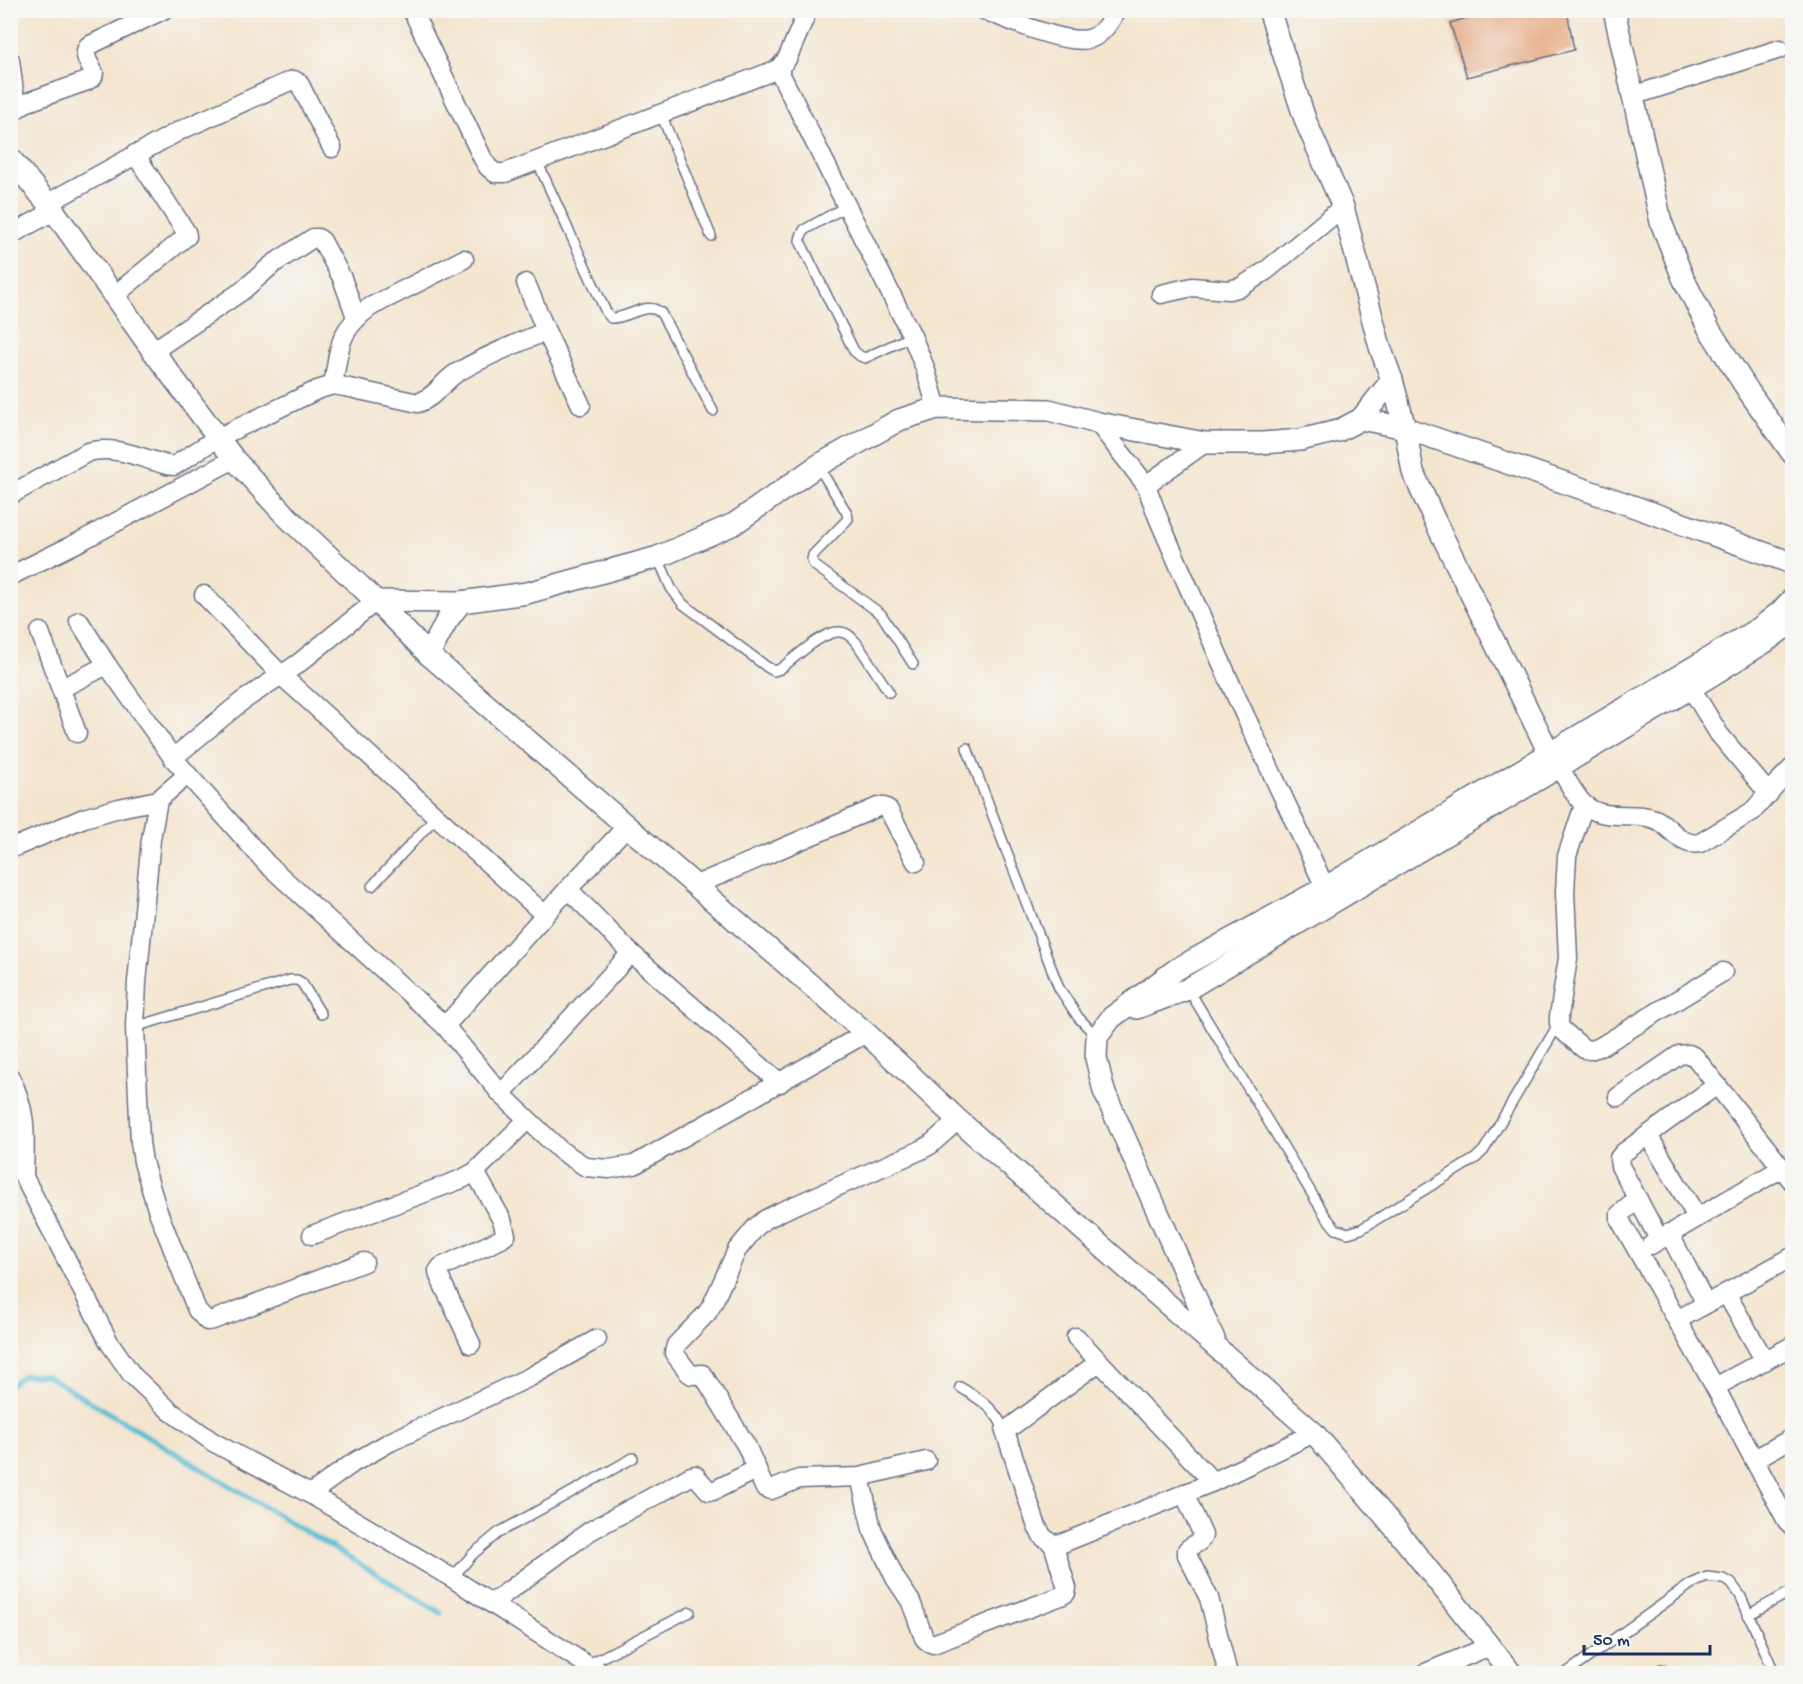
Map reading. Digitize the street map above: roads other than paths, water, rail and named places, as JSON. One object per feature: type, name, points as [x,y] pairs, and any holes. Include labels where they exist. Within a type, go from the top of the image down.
[{"type":"street","points":[[13,111],[25,103],[93,77],[94,73],[85,51],[88,46],[163,10]]},
{"type":"street","points":[[412,10],[488,167],[495,173],[505,173],[778,69],[787,59],[808,10]]},
{"type":"street","points":[[984,10],[1062,38],[1075,40],[1092,38],[1105,28],[1116,10]]},
{"type":"street","points":[[1269,10],[1306,122],[1343,207],[1380,347],[1405,428],[1413,472],[1555,763],[1584,805],[1597,812],[1657,820],[1685,842],[1695,844],[1753,811],[1792,768]]},
{"type":"street","points":[[1614,10],[1661,222],[1683,278],[1715,338],[1792,453]]},
{"type":"street","points":[[1632,96],[1780,49]]},
{"type":"street","points":[[10,60],[13,111]]},
{"type":"street","points":[[778,69],[912,336],[937,408]]},
{"type":"street","points":[[10,236],[135,154],[290,81],[294,80],[299,83],[332,148]]},
{"type":"street","points":[[115,295],[187,236],[135,154]]},
{"type":"street","points":[[10,158],[51,207],[217,438],[283,513],[376,600],[429,655],[866,1034],[958,1120],[1314,1433],[1394,1527],[1512,1674]]},
{"type":"street","points":[[1161,294],[1192,288],[1229,290],[1241,287],[1268,270],[1343,207]]},
{"type":"street","points":[[153,351],[242,291],[273,264],[313,238],[322,241],[348,293],[356,317]]},
{"type":"street","points":[[333,385],[342,338],[356,317],[370,307],[464,259]]},
{"type":"street","points":[[526,283],[581,405]]},
{"type":"street","points":[[10,495],[88,452],[113,449],[174,466],[217,438],[317,390],[333,385],[418,403],[426,400],[446,381],[466,368],[546,331]]},
{"type":"street","points":[[173,758],[241,702],[281,675],[376,600],[461,602],[527,593],[658,557],[734,524],[817,465],[899,420],[937,408],[1049,410],[1098,423],[1205,443],[1262,443],[1300,440],[1338,431],[1361,419],[1392,380]]},
{"type":"street","points":[[1361,419],[1405,428],[1792,563]]},
{"type":"street","points":[[1098,423],[1146,485],[1236,696],[1329,895]]},
{"type":"street","points":[[1146,485],[1205,443]]},
{"type":"street","points":[[10,576],[81,541],[234,459]]},
{"type":"street","points":[[204,595],[281,675],[545,915]]},
{"type":"street","points":[[1555,763],[1761,627],[1792,599]]},
{"type":"street","points":[[429,655],[461,602]]},
{"type":"street","points":[[79,621],[107,665],[173,758],[267,864],[445,1026],[501,1094],[527,1120],[560,1150],[586,1167],[609,1169],[634,1165],[866,1034]]},
{"type":"street","points":[[1111,1018],[1188,989],[1329,895],[1555,763],[1690,688],[1792,622]]},
{"type":"street","points":[[40,632],[77,733]]},
{"type":"street","points":[[62,688],[107,665]]},
{"type":"street","points":[[1690,688],[1719,734],[1769,794]]},
{"type":"street","points":[[10,849],[84,818],[119,808],[158,801],[188,775]]},
{"type":"street","points":[[158,801],[151,839],[137,982],[135,1027],[140,1142],[143,1162],[157,1209],[197,1310],[207,1321],[213,1320],[364,1262]]},
{"type":"street","points":[[1584,805],[1567,856],[1565,892],[1568,958],[1559,1023],[1562,1029],[1584,1049],[1600,1047],[1723,972]]},
{"type":"street","points":[[696,885],[878,807],[888,809],[916,862]]},
{"type":"street","points":[[445,1026],[627,826]]},
{"type":"street","points":[[568,889],[631,953],[780,1083]]},
{"type":"street","points":[[1216,1346],[1104,1091],[1096,1058],[1097,1037],[1111,1018],[1178,969],[1329,895]]},
{"type":"street","points":[[501,1094],[631,953]]},
{"type":"street","points":[[1618,1097],[1679,1055],[1689,1054],[1695,1057],[1787,1175],[1697,1217],[1639,1252]]},
{"type":"street","points":[[10,1077],[23,1111],[24,1176]]},
{"type":"street","points":[[1706,1304],[1638,1199],[1620,1166],[1619,1158],[1717,1085]]},
{"type":"street","points":[[312,1235],[462,1179],[475,1172],[527,1120]]},
{"type":"street","points":[[926,1461],[860,1478],[809,1478],[799,1479],[771,1490],[764,1487],[747,1447],[705,1378],[702,1374],[688,1373],[674,1353],[676,1344],[707,1313],[737,1250],[756,1227],[782,1211],[919,1151],[930,1145],[958,1120]]},
{"type":"street","points":[[1648,1135],[1697,1217]]},
{"type":"street","points":[[10,1150],[109,1342],[132,1375],[171,1411],[213,1442],[310,1494],[452,1578],[604,1674]]},
{"type":"street","points":[[471,1344],[438,1271],[441,1267],[506,1235],[502,1220],[475,1172]]},
{"type":"street","points":[[1638,1199],[1620,1214],[1620,1220],[1755,1459],[1787,1521],[1792,1526]]},
{"type":"street","points":[[1677,1320],[1792,1257]]},
{"type":"street","points":[[1726,1293],[1765,1361]]},
{"type":"street","points":[[1076,1337],[1214,1482]]},
{"type":"street","points":[[310,1494],[353,1463],[390,1442],[515,1385],[597,1339]]},
{"type":"street","points":[[1715,1387],[1792,1346]]},
{"type":"street","points":[[860,1478],[872,1529],[895,1578],[911,1602],[924,1638],[928,1642],[933,1644],[1061,1596],[1066,1593],[1067,1588],[1053,1544],[1037,1527],[1005,1431],[1099,1362]]},
{"type":"street","points":[[1053,1544],[1063,1543],[1214,1482],[1314,1433]]},
{"type":"street","points":[[1755,1459],[1792,1438]]},
{"type":"street","points":[[492,1603],[590,1531],[691,1476],[698,1477],[709,1491],[713,1491],[757,1469]]},
{"type":"street","points":[[1184,1493],[1203,1535],[1198,1543],[1187,1550],[1187,1555],[1209,1598],[1228,1674]]},
{"type":"street","points":[[1434,1671],[1490,1646]]},
{"type":"lane","points":[[661,114],[711,236]]},
{"type":"lane","points":[[537,161],[606,312],[611,318],[619,319],[649,307],[661,313],[713,411]]},
{"type":"lane","points":[[847,206],[804,230],[800,241],[854,351],[865,358],[912,336]]},
{"type":"lane","points":[[817,465],[847,513],[848,519],[813,555],[814,565],[881,614],[913,664]]},
{"type":"lane","points":[[658,557],[671,588],[683,604],[767,668],[774,671],[780,669],[824,636],[833,632],[842,632],[856,642],[889,693]]},
{"type":"lane","points":[[967,748],[1059,988],[1078,1017],[1097,1037]]},
{"type":"lane","points":[[372,886],[436,817]]},
{"type":"lane","points":[[1178,969],[1326,1217],[1336,1229],[1348,1233],[1370,1223],[1476,1158],[1484,1150],[1559,1023]]},
{"type":"lane","points":[[135,1027],[297,980],[302,983],[321,1014]]},
{"type":"lane","points":[[960,1387],[992,1409],[1005,1431]]},
{"type":"lane","points":[[452,1578],[473,1554],[498,1533],[633,1458]]},
{"type":"lane","points":[[1565,1674],[1692,1584],[1707,1576],[1731,1582],[1740,1595],[1775,1674]]},
{"type":"lane","points":[[1748,1615],[1792,1591]]},
{"type":"lane","points":[[587,1665],[690,1612]]},
{"type":"waterway","points":[[10,1385],[23,1375],[46,1375],[441,1613]]}]
